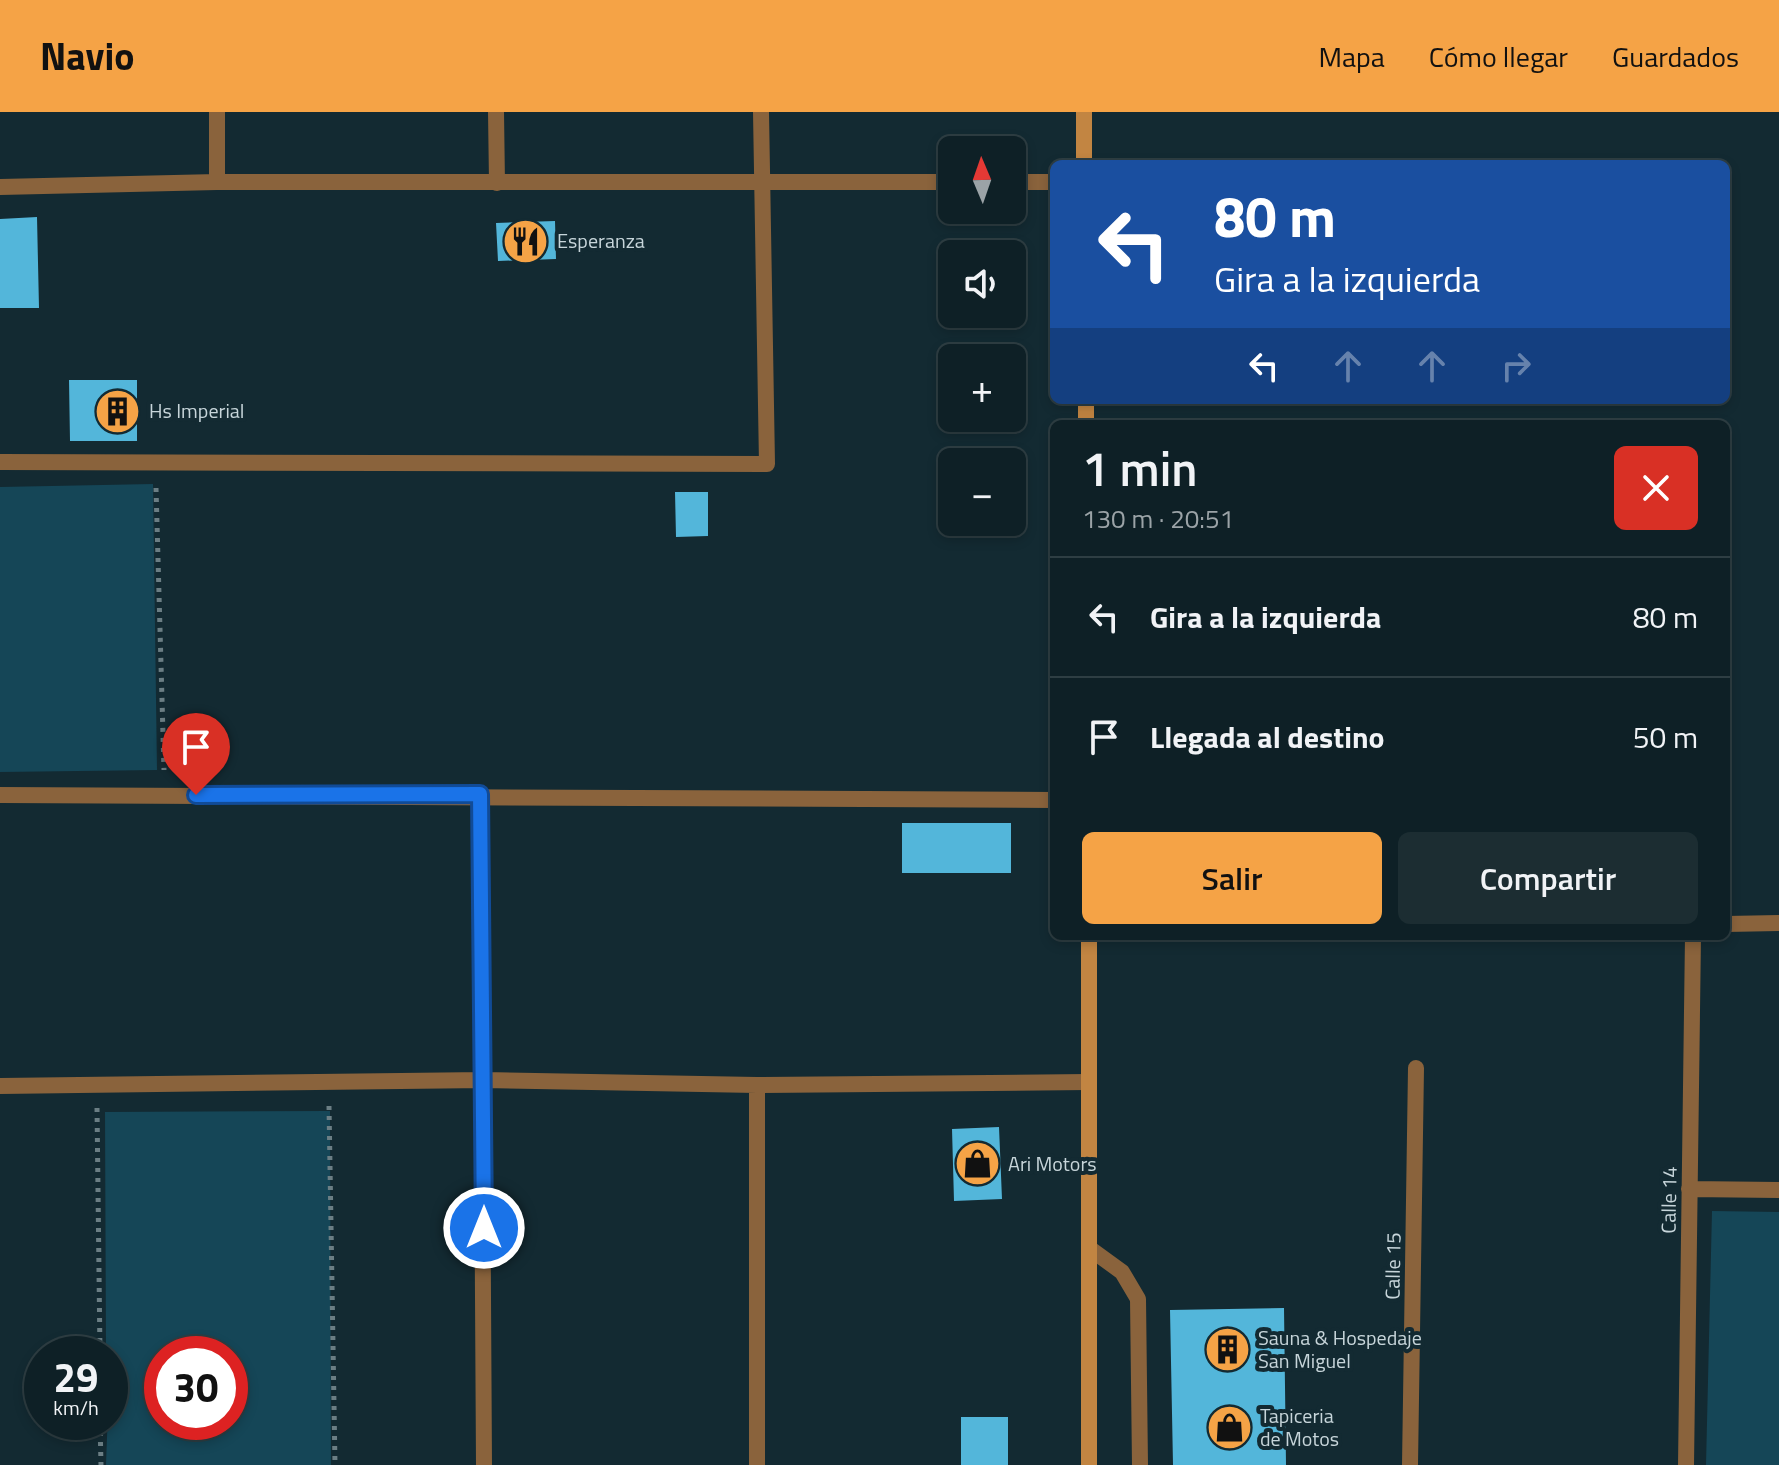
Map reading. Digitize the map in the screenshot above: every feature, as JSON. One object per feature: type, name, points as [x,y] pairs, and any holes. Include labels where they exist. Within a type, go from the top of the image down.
[{"type":"main road","points":[[1084,112],[1084,160]]},
{"type":"main road","points":[[1089,940],[1089,1465]]},
{"type":"street","points":[[217,112],[217,182]]},
{"type":"street","points":[[496,112],[497,183]]},
{"type":"street","points":[[0,462],[767,464],[761,112]]},
{"type":"street","points":[[0,187],[217,182],[938,182]]},
{"type":"street","points":[[1026,182],[1050,182]]},
{"type":"street","points":[[480,794],[484,1465]]},
{"type":"street","points":[[0,795],[480,794],[1050,800]]},
{"type":"street","points":[[1730,924],[1779,923]]},
{"type":"street","name":"Calle 14","points":[[1686,1465],[1693,940]]},
{"type":"street","name":"Calle 15","points":[[1410,1465],[1416,1068]]},
{"type":"street","points":[[0,1086],[484,1080],[757,1085],[1088,1082]]},
{"type":"street","points":[[757,1085],[757,1465]]},
{"type":"street","points":[[1689,1189],[1779,1190]]},
{"type":"street","points":[[1089,1248],[1122,1272],[1138,1299],[1140,1465]]},
{"type":"path","points":[[155,463],[164,795]]},
{"type":"path","points":[[328,1081],[335,1465]]},
{"type":"path","points":[[97,1083],[100,1336]]},
{"type":"path","points":[[100,1440],[101,1465]]},
{"type":"shaded area","points":[[153,484],[157,770],[0,772],[0,487]]},
{"type":"shaded area","points":[[330,1111],[331,1465],[106,1465],[107,1440],[128,1440],[128,1336],[106,1336],[105,1112]]},
{"type":"shaded area","points":[[1712,1211],[1779,1212],[1779,1465],[1706,1465]]},
{"type":"building","points":[[37,217],[39,308],[0,308],[0,219]]},
{"type":"building","name":"Esperanza","points":[[555,221],[556,259],[498,261],[496,223]]},
{"type":"building","points":[[69,380],[137,380],[137,441],[70,441]]},
{"type":"building","points":[[675,492],[708,492],[708,536],[676,537]]},
{"type":"building","points":[[902,823],[1011,823],[1011,873],[902,873]]},
{"type":"building","name":"Ari Motors","points":[[999,1127],[1002,1199],[954,1201],[952,1129]]},
{"type":"building","points":[[1284,1308],[1286,1465],[1173,1465],[1170,1310]]},
{"type":"building","points":[[961,1417],[1008,1417],[1008,1465],[961,1465]]},
{"type":"place","name":"Esperanza","points":[[526,241]]},
{"type":"place","name":"Hs Imperial","points":[[118,411]]},
{"type":"place","name":"Ari Motors","points":[[977,1164]]},
{"type":"place","name":"Sauna & Hospedaje San Miguel","points":[[1227,1349]]},
{"type":"place","name":"Tapiceria de Motos","points":[[1229,1428]]},
{"type":"route","points":[[196,795],[480,794],[484,1228]]}]
